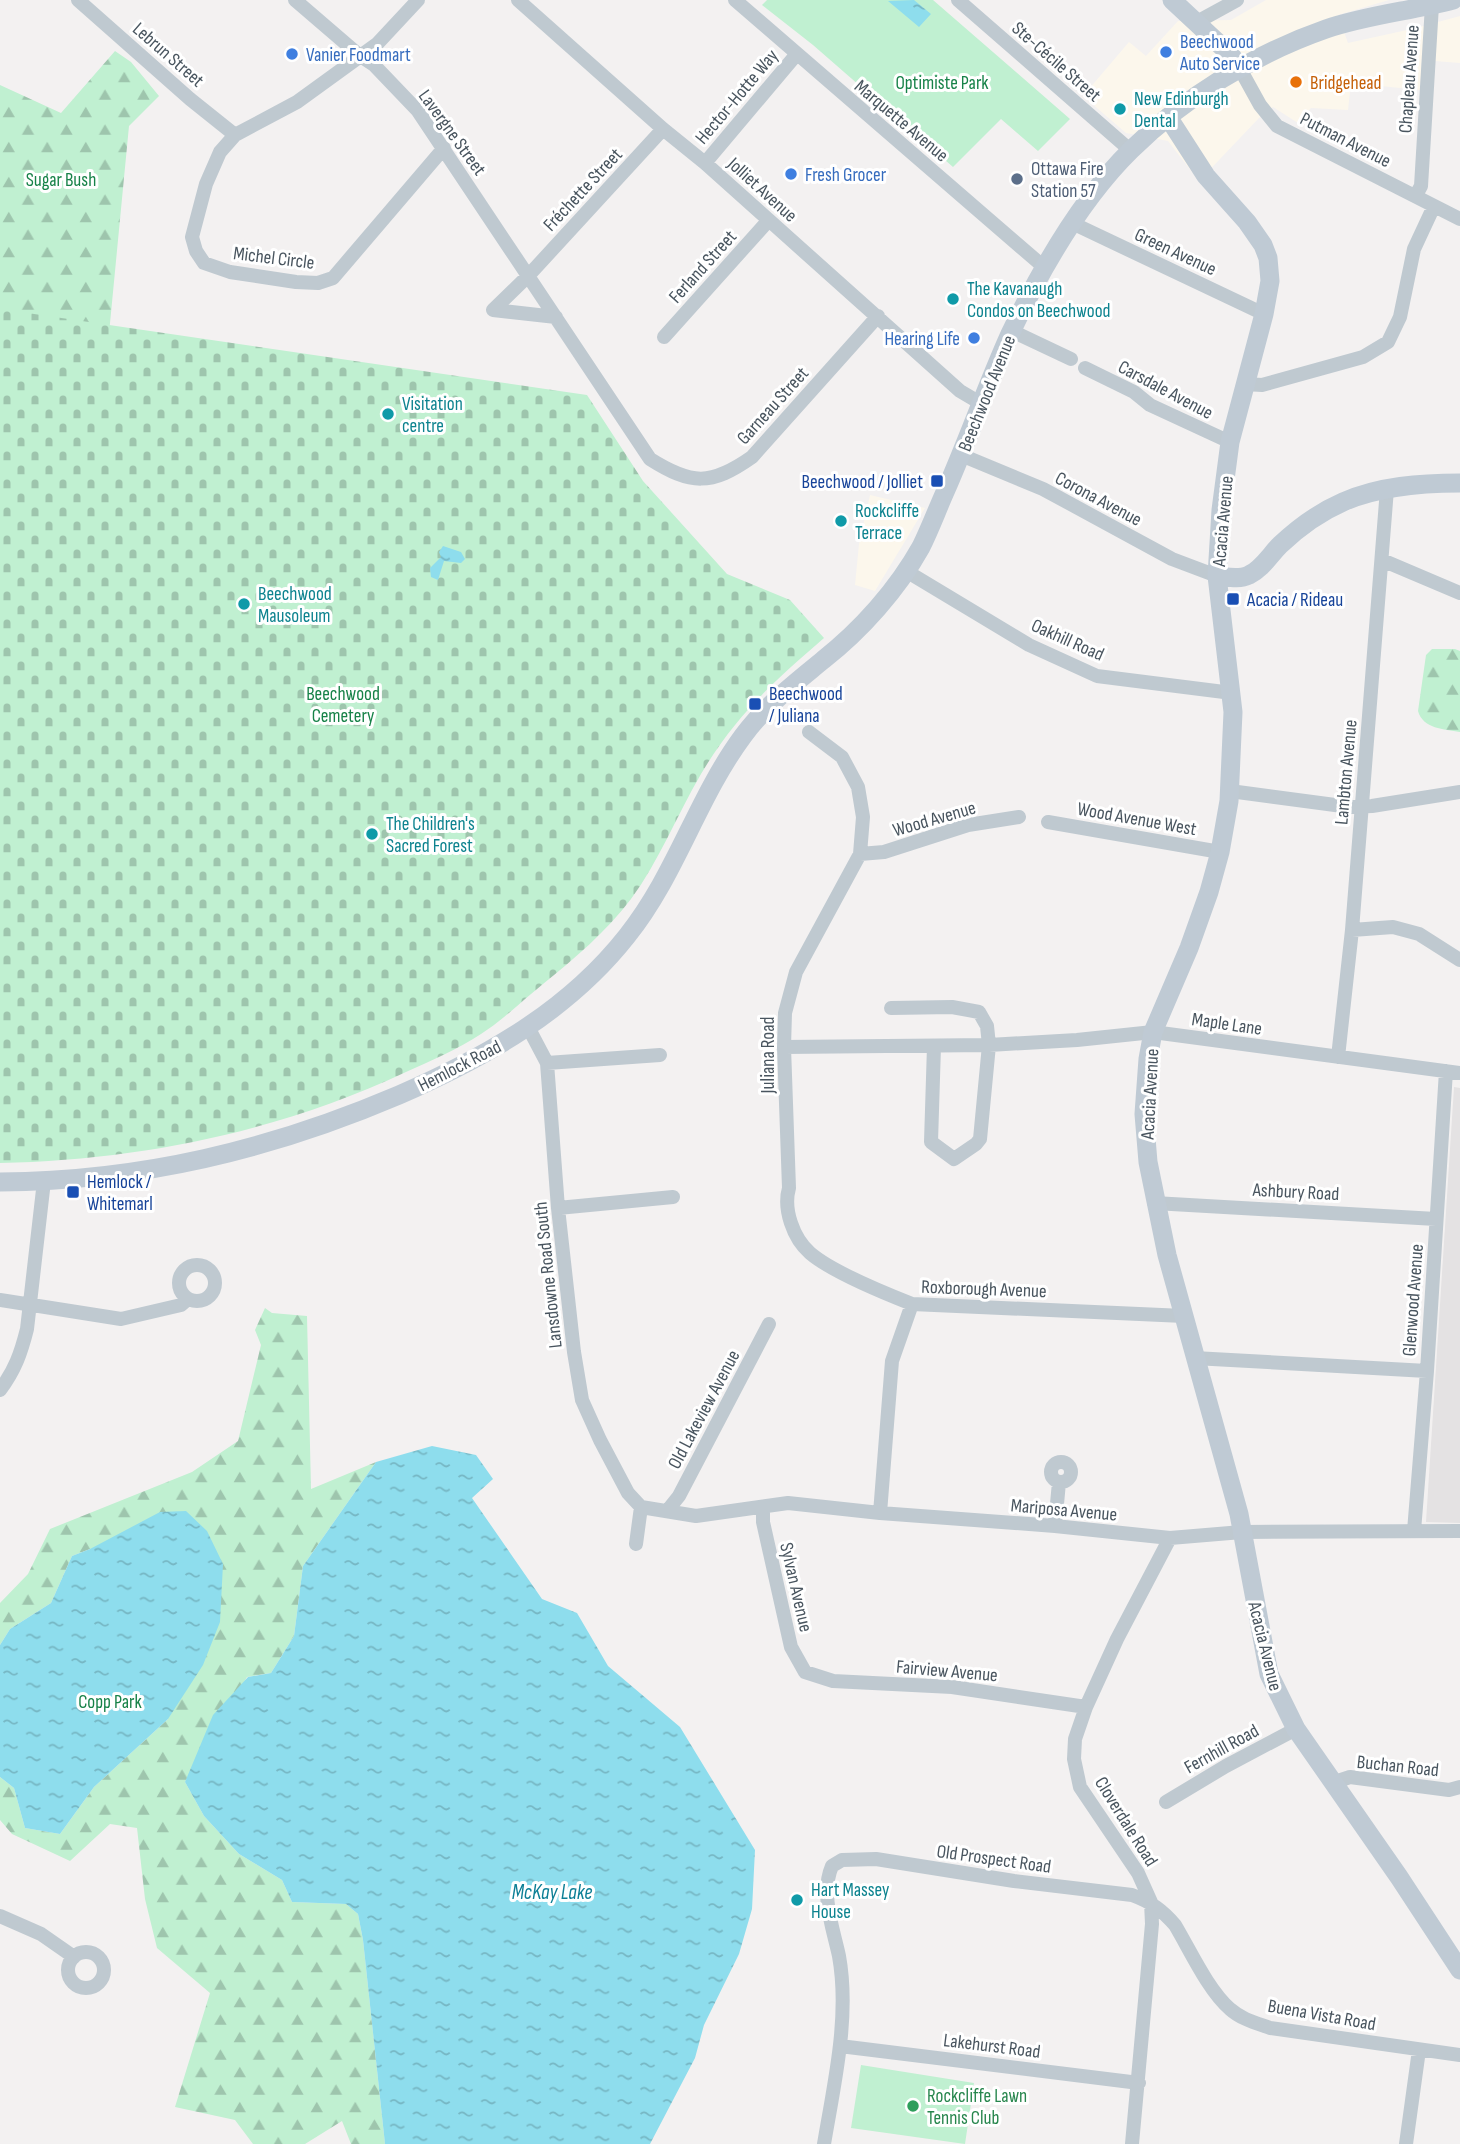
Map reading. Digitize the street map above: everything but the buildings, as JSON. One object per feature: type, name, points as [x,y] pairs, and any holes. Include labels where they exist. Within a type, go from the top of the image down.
[{"type":"street","name":"Lebrun Street","points":[[78,0],[235,135]]},
{"type":"street","name":"Lavergne Street","points":[[295,0],[374,65],[418,111],[650,459],[674,474]]},
{"type":"street","name":"Michel Circle","points":[[418,0],[377,44],[297,102],[235,135],[220,152],[206,184],[192,237],[196,251],[204,263],[230,272],[318,284],[333,278],[444,148]]},
{"type":"street","name":"Jolliet Avenue","points":[[518,0],[960,391],[982,404]]},
{"type":"street","name":"Marquette Avenue","points":[[735,0],[1045,268]]},
{"type":"street","name":"Ste-Cécile Street","points":[[958,0],[1130,150]]},
{"type":"street","points":[[1172,0],[1231,55],[1239,67]]},
{"type":"street","points":[[1197,22],[1237,0]]},
{"type":"street","name":"Beechwood Avenue","points":[[765,710],[852,634],[906,571],[923,543],[1012,331],[1045,268],[1099,185],[1130,150],[1168,117],[1239,67],[1290,43],[1325,29],[1453,0]]},
{"type":"street","name":"Chapleau Avenue","points":[[1416,195],[1421,186],[1432,5]]},
{"type":"street","name":"Hector-Hotte Way","points":[[705,163],[796,55]]},
{"type":"street","name":"Putman Avenue","points":[[1239,67],[1260,104],[1278,126],[1460,219]]},
{"type":"street","name":"Acacia Avenue","points":[[1168,117],[1206,176],[1247,222],[1263,245],[1271,269],[1269,294],[1230,442],[1222,510],[1217,576],[1232,693],[1230,790],[1220,852],[1196,929],[1153,1032],[1148,1059],[1145,1141],[1154,1203],[1242,1532],[1269,1674],[1296,1729],[1460,1970]]},
{"type":"street","name":"Fréchette Street","points":[[528,276],[663,129]]},
{"type":"street","points":[[1245,384],[1262,385],[1363,357],[1388,342],[1400,317],[1414,249],[1434,206]]},
{"type":"street","name":"Ferland Street","points":[[664,337],[768,221]]},
{"type":"street","name":"Green Avenue","points":[[1072,223],[1264,314]]},
{"type":"street","points":[[528,276],[493,310],[556,317]]},
{"type":"street","name":"Garneau Street","points":[[674,474],[702,480],[731,472],[752,457],[878,316]]},
{"type":"street","points":[[1012,331],[1071,359]]},
{"type":"street","name":"Carsdale Avenue","points":[[1085,368],[1134,392],[1150,405],[1230,442]]},
{"type":"street","name":"Corona Avenue","points":[[961,455],[1043,489],[1172,559],[1217,576]]},
{"type":"street","points":[[1217,576],[1247,576],[1260,567],[1292,535],[1325,512],[1363,495],[1409,485],[1460,483]]},
{"type":"street","name":"Lambton Avenue","points":[[1338,1057],[1352,930],[1387,489]]},
{"type":"street","points":[[1382,560],[1460,593]]},
{"type":"street","name":"Oakhill Road","points":[[906,571],[1029,645],[1097,676],[1232,693]]},
{"type":"street","name":"Hemlock Road","points":[[0,1182],[126,1175],[233,1154],[337,1122],[445,1075],[528,1027],[566,999],[627,936],[657,894],[720,771],[744,734],[765,710]]},
{"type":"street","name":"Juliana Road","points":[[809,732],[842,757],[858,787],[863,817],[860,854],[796,972],[785,1013],[787,1197],[791,1225],[808,1252],[872,1287],[912,1304]]},
{"type":"street","points":[[1230,790],[1350,807],[1460,792]]},
{"type":"street","name":"Wood Avenue","points":[[860,854],[884,852],[968,825],[1019,817]]},
{"type":"street","name":"Wood Avenue West","points":[[1048,822],[1220,852]]},
{"type":"street","points":[[1352,930],[1393,927],[1419,934],[1460,960]]},
{"type":"street","points":[[891,1008],[952,1007],[979,1012],[986,1026],[989,1045],[980,1139],[954,1159],[932,1142],[934,1046]]},
{"type":"street","name":"Lansdowne Road South","points":[[528,1027],[547,1063],[558,1208],[582,1400],[628,1493],[641,1507]]},
{"type":"street","name":"Maple Lane","points":[[784,1047],[989,1045],[1153,1032],[1453,1072]]},
{"type":"street","points":[[547,1063],[660,1055]]},
{"type":"street","name":"Glenwood Avenue","points":[[1414,1531],[1436,1219],[1453,1072]]},
{"type":"street","points":[[0,1390],[14,1371],[22,1352],[44,1181]]},
{"type":"street","points":[[558,1208],[673,1197]]},
{"type":"street","name":"Ashbury Road","points":[[1154,1203],[1436,1219]]},
{"type":"street","points":[[0,1300],[121,1319],[181,1305],[188,1299]]},
{"type":"street","name":"Roxborough Avenue","points":[[880,1513],[892,1361],[912,1304],[1184,1316]]},
{"type":"street","name":"Old Lakeview Avenue","points":[[667,1511],[679,1496],[769,1324]]},
{"type":"street","points":[[1194,1358],[1427,1371]]},
{"type":"street","points":[[1055,1526],[1059,1482]]},
{"type":"street","name":"Mariposa Avenue","points":[[667,1511],[708,1516],[789,1503],[1170,1538],[1242,1532],[1460,1531]]},
{"type":"street","points":[[636,1544],[641,1507],[667,1511]]},
{"type":"street","name":"Sylvan Avenue","points":[[763,1507],[762,1522],[791,1647],[805,1672]]},
{"type":"street","name":"Cloverdale Road","points":[[1132,2144],[1152,1924],[1151,1902],[1138,1872],[1080,1787],[1074,1759],[1078,1730],[1086,1707],[1116,1639],[1170,1538]]},
{"type":"street","name":"Fairview Avenue","points":[[805,1672],[833,1681],[953,1687],[1086,1707]]},
{"type":"street","name":"Fernhill Road","points":[[1166,1802],[1296,1729]]},
{"type":"street","name":"Buchan Road","points":[[1332,1783],[1350,1777],[1448,1790],[1460,1787]]},
{"type":"street","name":"Old Prospect Road","points":[[840,2046],[840,1961],[827,1891],[828,1875],[832,1867],[842,1860],[876,1859],[1014,1881],[1132,1895],[1151,1902]]},
{"type":"street","name":"Buena Vista Road","points":[[1151,1902],[1175,1925],[1214,1990],[1229,2008],[1245,2019],[1270,2028],[1460,2055]]},
{"type":"street","points":[[0,1916],[41,1934],[74,1957]]},
{"type":"street","points":[[824,2144],[840,2046]]},
{"type":"street","name":"Lakehurst Road","points":[[840,2046],[1139,2082]]},
{"type":"street","points":[[1406,2144],[1419,2050]]},
{"type":"shaded area","points":[[1266,0],[1389,0],[1338,15],[1348,43],[1460,16],[1460,63],[1422,60],[1420,90],[1351,83],[1348,110],[1311,108],[1298,123],[1273,107],[1259,118],[1199,181],[1168,141],[1126,133],[1083,96],[1129,42],[1146,56],[1178,21],[1231,20]]},
{"type":"shaded area","points":[[870,495],[925,508],[875,591],[855,585],[859,544]]},
{"type":"shaded area","points":[[1454,1087],[1460,1088],[1460,1523],[1426,1522]]},
{"type":"green space","name":"Optimiste Park","points":[[767,0],[933,0],[1070,119],[1038,151],[1001,119],[953,167],[813,45],[762,5]]},
{"type":"green space","name":"Sugar Bush","points":[[115,51],[131,62],[159,96],[129,126],[108,344],[0,328],[0,85],[61,113]]},
{"type":"green space","name":"Beechwood Cemetery","points":[[0,309],[587,395],[643,481],[727,574],[790,600],[824,638],[772,685],[728,734],[701,774],[650,869],[622,911],[578,955],[481,1034],[435,1059],[358,1093],[258,1126],[156,1149],[52,1161],[0,1163]]},
{"type":"green space","points":[[1432,649],[1460,651],[1460,732],[1429,725],[1418,711],[1426,655]]},
{"type":"green space","name":"Copp Park","points":[[265,1308],[272,1313],[307,1316],[311,1489],[376,1462],[303,1566],[294,1636],[271,1673],[247,1677],[185,1782],[204,1816],[239,1854],[282,1880],[292,1902],[346,1904],[358,1914],[385,2144],[351,2144],[342,2121],[305,2144],[253,2144],[235,2120],[175,2107],[210,1993],[157,1948],[145,1899],[137,1828],[110,1824],[70,1861],[12,1834],[0,1820],[0,1777],[14,1788],[25,1828],[60,1834],[94,1787],[168,1719],[90,1549],[72,1556],[51,1603],[10,1629],[0,1645],[0,1603],[28,1574],[50,1529],[192,1472],[238,1441],[261,1345],[255,1330]]},
{"type":"green space","name":"Rockcliffe Lawn Tennis Club","points":[[861,2065],[974,2083],[965,2144],[851,2128]]},
{"type":"water","points":[[914,0],[931,14],[919,27],[888,1]]},
{"type":"water","points":[[443,546],[461,552],[465,559],[461,563],[444,561],[438,580],[431,577],[430,568],[441,557],[439,552]]},
{"type":"water","name":"McKay Lake","points":[[432,1446],[476,1455],[493,1479],[472,1498],[542,1599],[577,1613],[608,1666],[680,1727],[755,1850],[752,1909],[739,1954],[704,2025],[695,2058],[650,2144],[385,2144],[358,1914],[346,1904],[292,1902],[282,1880],[239,1854],[204,1816],[185,1782],[213,1715],[248,1677],[271,1673],[294,1636],[303,1566],[376,1462]]},
{"type":"water","points":[[186,1511],[207,1531],[223,1564],[220,1622],[203,1665],[168,1719],[94,1787],[60,1834],[25,1828],[14,1788],[0,1777],[0,1645],[10,1629],[51,1603],[72,1556],[160,1512]]},
{"type":"place","name":"Beechwood Auto Service","points":[[1166,52]]},
{"type":"place","name":"Vanier Foodmart","points":[[292,54]]},
{"type":"place","name":"Bridgehead","points":[[1296,82]]},
{"type":"place","name":"New Edinburgh Dental","points":[[1120,109]]},
{"type":"place","name":"Fresh Grocer","points":[[791,174]]},
{"type":"place","name":"Ottawa Fire Station 57","points":[[1017,179]]},
{"type":"place","name":"The Kavanaugh Condos on Beechwood","points":[[953,299]]},
{"type":"place","name":"Hearing Life","points":[[974,338]]},
{"type":"place","name":"Visitation centre","points":[[388,414]]},
{"type":"place","name":"Beechwood / Jolliet","points":[[937,481]]},
{"type":"place","name":"Rockcliffe Terrace","points":[[841,521]]},
{"type":"place","name":"Acacia / Rideau","points":[[1233,599]]},
{"type":"place","name":"Beechwood Mausoleum","points":[[244,604]]},
{"type":"place","name":"Beechwood / Juliana","points":[[755,704]]},
{"type":"place","name":"The Children's Sacred Forest","points":[[372,834]]},
{"type":"place","name":"Hemlock / Whitemarl","points":[[73,1192]]},
{"type":"place","name":"Hart Massey House","points":[[797,1900]]},
{"type":"place","name":"Rockcliffe Lawn Tennis Club","points":[[913,2106]]}]
